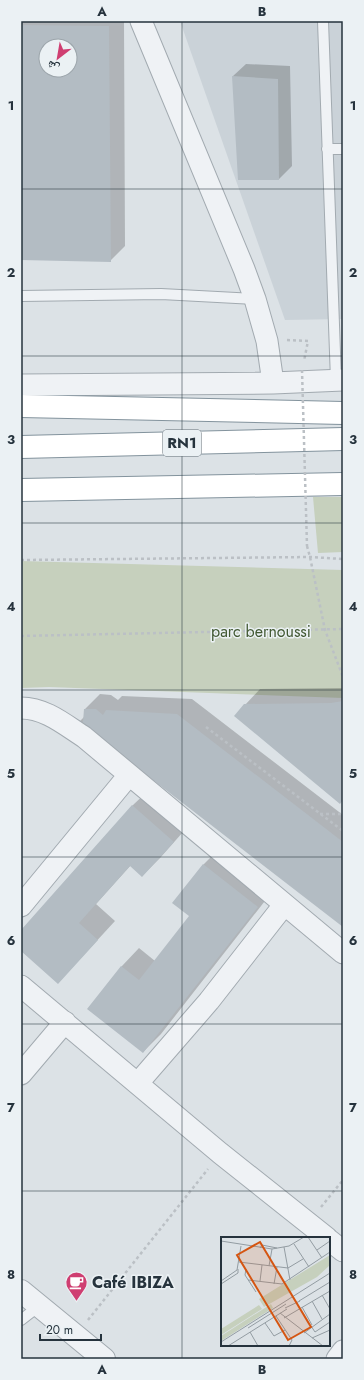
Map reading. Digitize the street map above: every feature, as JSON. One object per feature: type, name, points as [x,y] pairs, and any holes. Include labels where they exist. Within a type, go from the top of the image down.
[{"type":"highway","points":[[21,406],[343,413]]},
{"type":"highway","name":"RN1","points":[[21,447],[343,439]]},
{"type":"highway","points":[[21,490],[343,484]]},
{"type":"street","points":[[141,21],[255,299],[267,341],[273,382]]},
{"type":"street","points":[[21,385],[339,380]]},
{"type":"street","points":[[21,708],[41,710],[84,737],[343,953]]},
{"type":"street","points":[[21,906],[129,775]]},
{"type":"street","points":[[138,1083],[209,1001],[284,905]]},
{"type":"street","points":[[21,986],[220,1153],[326,1237]]},
{"type":"street","points":[[21,1074],[65,1022]]},
{"type":"street","points":[[330,1241],[343,1251]]},
{"type":"street","points":[[21,1291],[104,1359]]},
{"type":"street","points":[[337,1359],[343,1351]]},
{"type":"lane","points":[[323,21],[327,149],[339,380]]},
{"type":"lane","points":[[327,149],[343,148]]},
{"type":"lane","points":[[21,296],[161,294],[255,299]]},
{"type":"lane","points":[[21,1320],[39,1306]]},
{"type":"path","points":[[294,340],[308,341],[302,370],[307,546],[325,630],[343,677]]},
{"type":"path","points":[[21,560],[310,557],[343,559]]},
{"type":"path","points":[[21,636],[343,629]]},
{"type":"path","points":[[206,727],[343,831]]},
{"type":"path","points":[[320,814],[343,814]]},
{"type":"path","points":[[76,1336],[220,1153]]},
{"type":"path","points":[[308,1223],[343,1180]]},
{"type":"shaded area","points":[[180,21],[343,21],[343,319],[285,320]]},
{"type":"green space","points":[[313,497],[343,497],[343,552],[318,553]]},
{"type":"green space","name":"parc bernoussi","points":[[21,561],[343,570],[343,698],[49,687],[21,688]]},
{"type":"building","points":[[21,25],[109,26],[111,262],[21,260]]},
{"type":"building","points":[[232,76],[278,79],[279,180],[238,180]]},
{"type":"building","points":[[343,701],[343,800],[340,804],[234,716],[244,704],[331,703]]},
{"type":"building","points":[[84,709],[96,709],[103,715],[106,710],[177,714],[343,842],[343,927],[78,722],[83,722]]},
{"type":"building","points":[[132,805],[174,842],[142,877],[130,866],[79,923],[98,940],[58,984],[21,951],[21,930]]},
{"type":"building","points":[[203,864],[258,907],[143,1053],[87,1009],[121,966],[139,980],[189,916],[172,903]]},
{"type":"place","name":"Café IBIZA","points":[[77,1302]]}]
